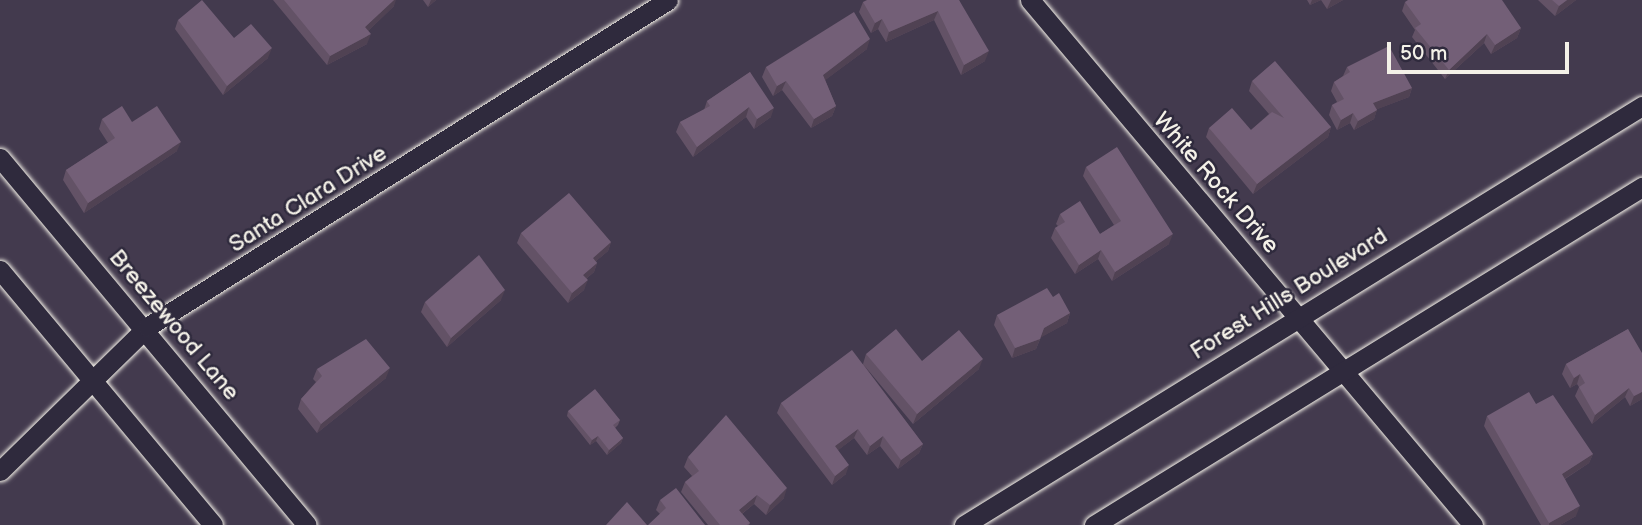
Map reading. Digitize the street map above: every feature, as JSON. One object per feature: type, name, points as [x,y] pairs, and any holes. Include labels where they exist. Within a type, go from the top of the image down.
[{"type":"street","name":"Santa Clara Drive","points":[[0,471],[147,327],[668,0]]},
{"type":"street","name":"White Rock Drive","points":[[1030,0],[1346,370],[1474,525]]},
{"type":"street","name":"Forest Hills Boulevard","points":[[964,525],[1642,106]]},
{"type":"street","name":"Breezewood Lane","points":[[0,158],[147,327],[307,525]]},
{"type":"street","points":[[1094,525],[1642,187]]},
{"type":"street","points":[[0,270],[213,525]]},
{"type":"building","points":[[202,0],[234,38],[251,24],[272,48],[227,86],[178,20]]},
{"type":"building","points":[[284,0],[394,0],[365,27],[371,34],[330,56]]},
{"type":"building","points":[[959,0],[989,51],[964,65],[938,11],[889,32],[882,19],[875,23],[863,2]]},
{"type":"building","points":[[1502,0],[1521,28],[1495,45],[1487,34],[1449,70],[1415,28],[1421,24],[1405,2]]},
{"type":"building","points":[[1552,0],[1567,0],[1559,6]]},
{"type":"building","points":[[854,12],[870,39],[823,75],[836,106],[814,119],[786,81],[777,86],[766,67]]},
{"type":"building","points":[[1389,46],[1412,88],[1373,103],[1377,110],[1358,121],[1353,113],[1341,120],[1332,105],[1344,99],[1334,82],[1350,72],[1347,67]]},
{"type":"building","points":[[1275,61],[1331,127],[1257,184],[1209,128],[1232,108],[1251,130],[1272,112],[1284,118],[1252,81]]},
{"type":"building","points":[[750,72],[774,108],[757,119],[749,107],[697,147],[680,122],[710,106],[707,101]]},
{"type":"building","points":[[122,106],[132,122],[157,106],[181,142],[88,203],[66,170],[115,138],[102,119]]},
{"type":"building","points":[[1117,147],[1173,234],[1115,272],[1101,250],[1079,265],[1055,228],[1065,222],[1060,214],[1080,201],[1100,234],[1121,221],[1086,167]]},
{"type":"building","points":[[569,193],[611,242],[593,258],[597,263],[583,275],[588,280],[572,293],[521,233]]},
{"type":"building","points":[[479,255],[505,290],[451,338],[425,302]]},
{"type":"building","points":[[1047,288],[1053,297],[1059,293],[1070,313],[1044,328],[1040,339],[1015,348],[997,315]]},
{"type":"building","points":[[896,329],[922,361],[959,330],[983,359],[917,414],[866,354]]},
{"type":"building","points":[[1628,329],[1642,353],[1642,392],[1634,396],[1629,388],[1595,415],[1579,387],[1585,383],[1580,374],[1574,378],[1566,364]]},
{"type":"building","points":[[366,339],[390,368],[321,424],[301,399],[322,376],[317,369]]},
{"type":"building","points":[[852,350],[923,444],[901,460],[883,436],[870,446],[858,429],[835,446],[849,465],[835,476],[781,403]]},
{"type":"building","points":[[595,389],[620,420],[613,425],[623,438],[609,450],[598,436],[592,440],[568,411]]},
{"type":"building","points":[[1529,392],[1536,404],[1553,395],[1593,454],[1562,474],[1580,506],[1549,523],[1487,416]]},
{"type":"building","points":[[726,415],[787,488],[770,505],[757,495],[739,510],[750,523],[747,525],[720,525],[685,482],[699,471],[688,457]]},
{"type":"building","points":[[676,488],[705,525],[648,525],[666,508],[660,500]]},
{"type":"building","points":[[627,502],[647,525],[606,525]]}]
